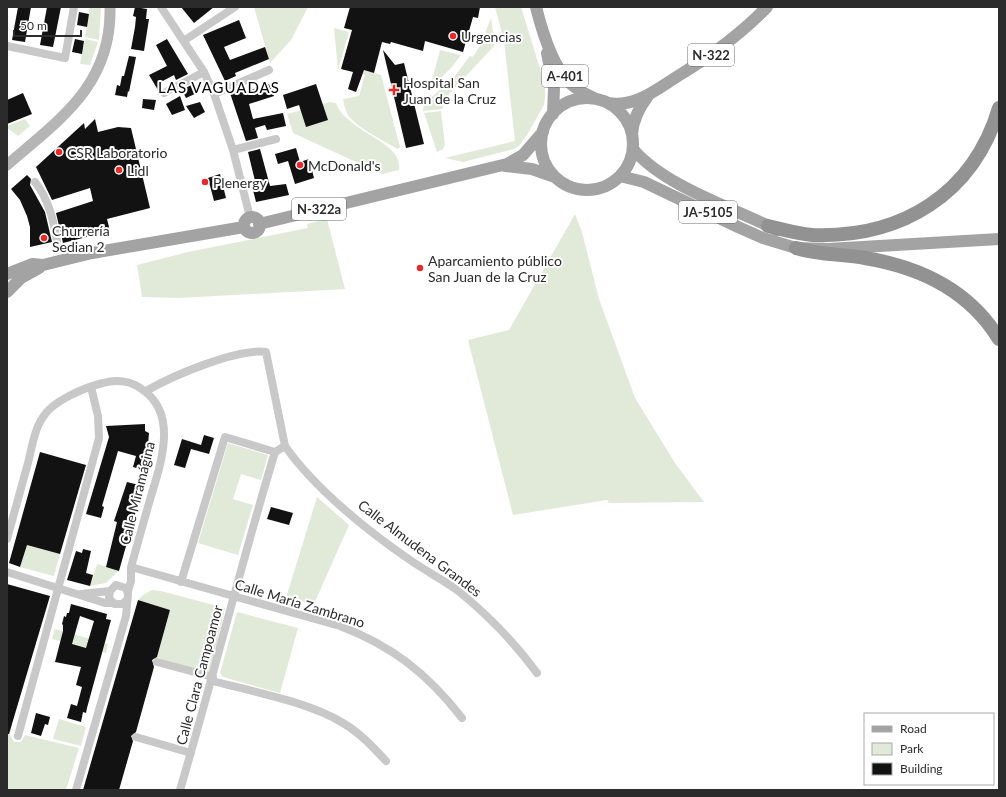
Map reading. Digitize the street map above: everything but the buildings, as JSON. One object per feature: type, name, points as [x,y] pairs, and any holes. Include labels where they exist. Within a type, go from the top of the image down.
[{"type":"highway","points":[[768,226],[811,235],[833,235],[861,233],[907,219],[925,208],[959,181],[985,144],[999,108]]},
{"type":"highway","points":[[796,248],[810,253],[865,258],[913,269],[939,282],[974,308],[999,339]]},
{"type":"main road","name":"A-401","points":[[536,7],[546,42],[569,83],[581,92],[595,99]]},
{"type":"main road","name":"N-322","points":[[648,96],[730,42],[747,28],[768,7]]},
{"type":"main road","name":"A-401","points":[[546,42],[546,51],[554,88],[553,114]]},
{"type":"main road","points":[[648,96],[639,109],[633,123],[633,149],[629,164],[620,176],[604,187],[590,190],[570,187],[556,178],[547,167],[543,153],[543,132],[553,114],[569,102],[578,99],[595,99],[615,104],[626,103],[648,96]]},
{"type":"main road","points":[[607,103],[624,116],[632,136]]},
{"type":"main road","name":"N-322a","points":[[7,292],[21,278],[43,265],[92,253],[251,223],[496,166],[516,160],[523,155],[543,132]]},
{"type":"main road","name":"JA-5105","points":[[633,149],[644,162],[665,176],[785,235],[807,240],[854,246]]},
{"type":"main road","name":"N-322a","points":[[496,166],[527,168],[556,178]]},
{"type":"main road","name":"JA-5105","points":[[620,176],[644,182],[738,228],[763,238],[796,248],[828,249],[854,246],[999,239]]},
{"type":"main road","name":"N-322a","points":[[7,274],[32,264],[43,265]]},
{"type":"street","points":[[7,46],[65,58],[74,7]]},
{"type":"street","points":[[9,161],[67,113],[89,83],[103,56],[108,41],[110,7]]},
{"type":"street","points":[[161,7],[185,40],[204,72],[214,94],[233,150],[251,223]]},
{"type":"street","points":[[185,40],[235,7]]},
{"type":"street","points":[[214,94],[269,70]]},
{"type":"street","points":[[164,93],[204,72]]},
{"type":"street","points":[[233,150],[276,139]]},
{"type":"street","points":[[35,182],[48,202],[57,240]]},
{"type":"street","name":"Calle Almudena Grandes","points":[[146,391],[166,380],[223,359],[258,351],[266,352],[285,446],[310,477],[378,537],[447,583],[475,605],[513,642],[538,673]]},
{"type":"street","points":[[7,539],[40,421],[47,411],[55,405],[91,387],[103,383],[119,381],[134,385],[146,391]]},
{"type":"street","points":[[18,736],[99,438],[98,416],[91,387]]},
{"type":"street","name":"Calle Miramágina","points":[[120,585],[131,567],[162,458],[164,444],[162,418],[154,400],[146,391]]},
{"type":"street","points":[[181,582],[224,437],[275,452],[285,446]]},
{"type":"street","name":"Calle Clara Campoamor","points":[[180,790],[212,679],[233,596],[275,452]]},
{"type":"street","name":"Calle Miramágina","points":[[128,591],[131,581],[131,567]]},
{"type":"street","name":"Calle María Zambrano","points":[[131,567],[151,574],[340,626],[374,640],[417,669],[441,693],[462,718]]},
{"type":"street","points":[[7,572],[81,594],[105,603],[123,604],[127,600]]},
{"type":"street","points":[[131,581],[140,576],[151,574]]},
{"type":"street","points":[[76,790],[123,622],[126,616],[128,591],[120,585],[114,586],[110,591],[109,598],[115,604],[123,622]]},
{"type":"street","points":[[81,594],[110,591]]},
{"type":"street","points":[[157,662],[302,705],[331,716],[358,733],[386,761]]},
{"type":"street","points":[[136,737],[191,753]]},
{"type":"green space","points":[[89,7],[101,7],[99,40],[85,37]]},
{"type":"green space","points":[[254,7],[308,7],[291,40],[270,63]]},
{"type":"green space","points":[[495,7],[521,7],[545,85],[544,105],[527,135],[519,146],[514,149],[463,162],[445,158],[515,141],[504,41]]},
{"type":"green space","points":[[491,18],[495,45],[450,93],[442,109],[423,111],[424,102],[429,95],[433,96],[454,77],[470,56],[473,57],[481,44]]},
{"type":"green space","points":[[334,28],[349,32],[338,70]]},
{"type":"green space","points":[[85,39],[98,42],[90,65],[80,64]]},
{"type":"green space","points":[[440,50],[461,55],[451,68],[430,88]]},
{"type":"green space","points":[[364,70],[381,75],[400,147],[398,149],[358,125],[352,120],[346,111],[343,99],[359,96],[365,75],[363,74]]},
{"type":"green space","points":[[330,102],[336,103],[342,113],[351,122],[384,144],[393,152],[398,160],[399,170],[382,174],[293,133],[287,114]]},
{"type":"green space","points":[[441,111],[445,145],[443,149],[437,152],[424,113]]},
{"type":"green space","points":[[25,119],[30,126],[18,136],[7,128],[7,126]]},
{"type":"green space","points":[[575,214],[582,232],[599,299],[635,398],[675,463],[704,502],[609,503],[607,500],[513,515],[468,340],[509,330]]},
{"type":"green space","points":[[327,219],[345,289],[179,298],[142,297],[137,265],[188,252],[308,228],[307,224]]},
{"type":"green space","points":[[228,443],[268,455],[261,480],[241,474],[233,499],[253,505],[238,555],[198,543]]},
{"type":"green space","points":[[317,497],[349,525],[314,604],[286,598]]},
{"type":"green space","points":[[27,545],[60,554],[54,576],[20,567]]},
{"type":"green space","points":[[97,564],[119,570],[106,583],[90,586]]},
{"type":"green space","points":[[152,590],[225,608],[211,670],[208,673],[157,658],[170,610],[138,600]]},
{"type":"green space","points":[[237,612],[298,628],[280,693],[223,677],[220,673]]},
{"type":"green space","points":[[55,629],[108,644],[106,653],[52,639]]},
{"type":"green space","points":[[59,719],[86,727],[81,746],[53,739]]},
{"type":"green space","points":[[7,723],[12,724],[10,735],[14,742],[21,742],[25,735],[79,748],[66,790],[7,790]]},
{"type":"place","name":"Urgencias","points":[[453,36]]},
{"type":"place","name":"Hospital San Juan de la Cruz","points":[[394,90]]},
{"type":"place","name":"CSR Laboratorio","points":[[59,152]]},
{"type":"place","name":"McDonald's","points":[[300,165]]},
{"type":"place","name":"Lidl","points":[[119,170]]},
{"type":"place","name":"Plenergy","points":[[205,182]]},
{"type":"place","name":"Churrería Sedian 2","points":[[44,238]]},
{"type":"place","name":"Aparcamiento público San Juan de la Cruz","points":[[420,268]]},
{"type":"district","name":"LAS VAGUADAS","points":[[219,87]]}]
